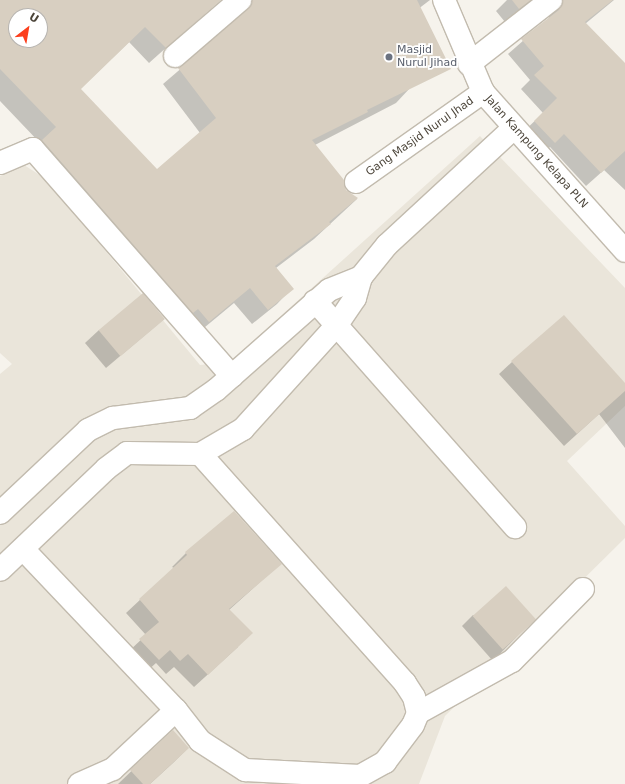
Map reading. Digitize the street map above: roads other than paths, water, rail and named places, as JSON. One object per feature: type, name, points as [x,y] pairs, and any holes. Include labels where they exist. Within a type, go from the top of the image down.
[{"type":"street","points":[[175,56],[240,0]]},
{"type":"street","name":"Jalan Kampung Kelapa PLN","points":[[444,0],[469,64],[483,92],[625,251]]},
{"type":"street","points":[[469,64],[552,0]]},
{"type":"street","name":"Gang Masjid Nurul Jhad","points":[[356,182],[483,92]]},
{"type":"street","points":[[0,570],[106,469],[127,453],[200,454],[243,429],[336,326],[355,298],[361,277],[387,245],[514,128]]},
{"type":"street","points":[[0,163],[33,149],[232,376]]},
{"type":"street","points":[[0,513],[88,430],[113,418],[190,408],[232,376],[329,290],[361,277]]},
{"type":"street","points":[[315,301],[515,527]]},
{"type":"street","points":[[23,549],[176,710],[200,741],[243,777],[328,780],[360,776],[385,762],[413,725],[418,713],[414,697],[405,683],[200,454]]},
{"type":"street","points":[[418,713],[512,661],[583,589]]},
{"type":"street","points":[[79,784],[113,769],[176,710]]},
{"type":"place","name":"Masjid Nurul Jihad","points":[[389,57]]}]
